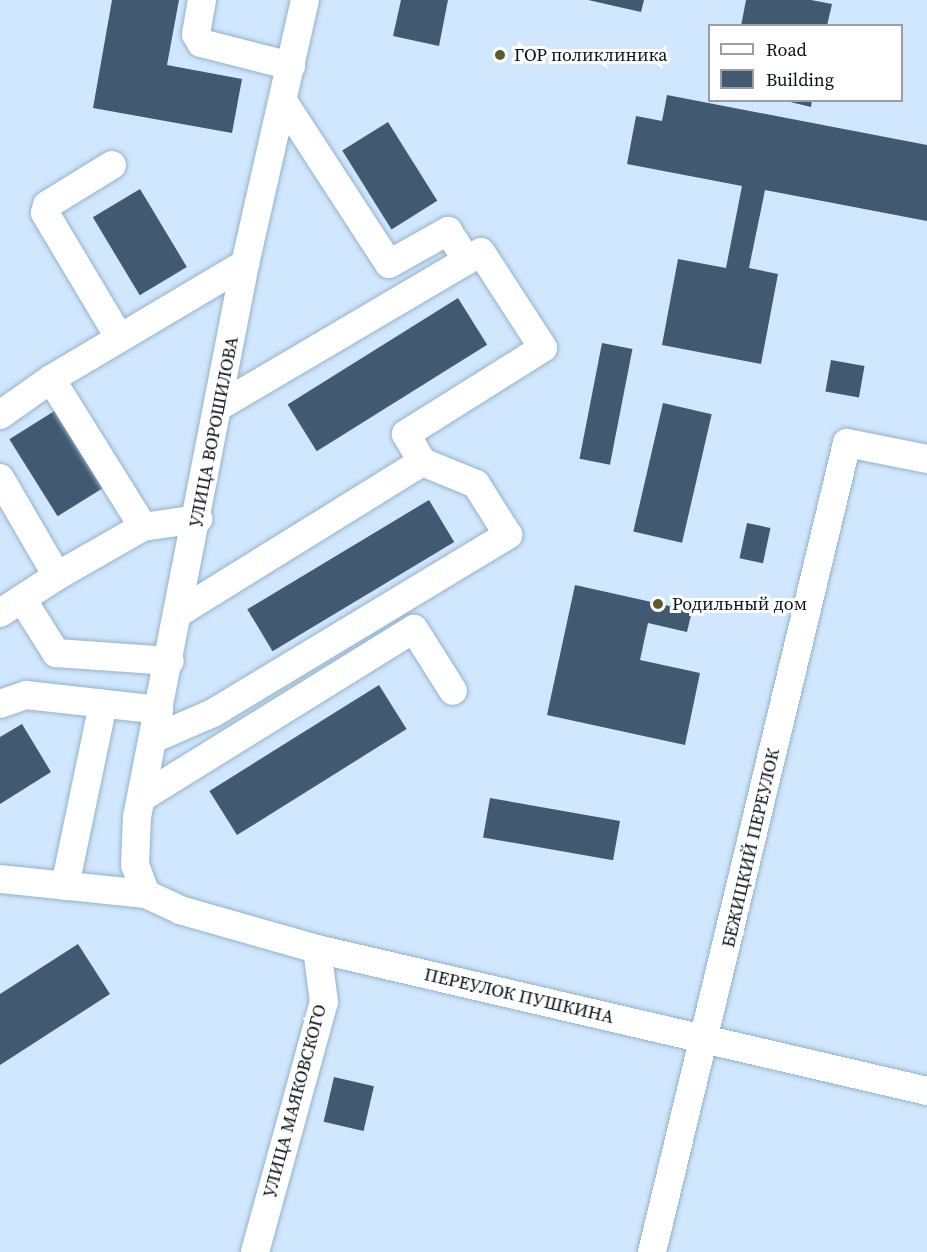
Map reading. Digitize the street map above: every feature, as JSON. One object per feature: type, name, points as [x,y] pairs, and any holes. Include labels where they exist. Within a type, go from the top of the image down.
[{"type":"street","points":[[202,0],[196,34],[201,43],[291,66]]},
{"type":"street","name":"УЛИЦА ВОРОШИЛОВА","points":[[146,894],[135,865],[141,798],[180,612],[245,264],[284,101],[305,0]]},
{"type":"street","points":[[284,101],[389,264],[448,231],[467,260]]},
{"type":"street","points":[[112,165],[47,205],[45,213],[119,337]]},
{"type":"street","points":[[153,739],[213,713],[508,535],[476,484],[422,462],[406,434],[543,348],[481,252],[218,407]]},
{"type":"street","points":[[0,415],[119,337],[245,264]]},
{"type":"street","points":[[51,380],[143,527]]},
{"type":"street","name":"БЕЖИЦКИЙ ПЕРЕУЛОК","points":[[652,1252],[706,1038],[847,443],[927,459]]},
{"type":"street","points":[[180,612],[422,462]]},
{"type":"street","points":[[0,478],[7,510],[57,576]]},
{"type":"street","points":[[170,661],[56,653],[11,606],[57,576],[143,527],[198,519]]},
{"type":"street","points":[[141,798],[414,629],[453,691]]},
{"type":"street","points":[[0,704],[27,694],[159,710]]},
{"type":"street","points":[[65,886],[103,704]]},
{"type":"street","name":"ПЕРЕУЛОК ПУШКИНА","points":[[1,880],[146,894],[180,910],[316,949],[927,1091]]},
{"type":"street","name":"УЛИЦА МАЯКОВСКОГО","points":[[255,1252],[324,1002],[316,949]]},
{"type":"building","points":[[112,0],[179,0],[167,65],[242,79],[232,133],[93,108]]},
{"type":"building","points":[[401,0],[448,0],[439,46],[393,36]]},
{"type":"building","points":[[588,0],[644,0],[641,12]]},
{"type":"building","points":[[746,0],[811,0],[832,4],[827,24],[741,24]]},
{"type":"building","points":[[667,95],[927,145],[927,221],[765,190],[749,268],[778,274],[761,364],[662,345],[678,259],[726,268],[742,186],[627,164],[636,116],[662,121]]},
{"type":"building","points":[[790,102],[812,102],[811,107]]},
{"type":"building","points":[[388,122],[437,201],[391,229],[342,151]]},
{"type":"building","points":[[140,189],[187,267],[140,295],[93,217]]},
{"type":"building","points":[[458,298],[487,345],[317,451],[288,405]]},
{"type":"building","points":[[602,343],[632,349],[610,465],[579,459]]},
{"type":"building","points":[[831,360],[864,366],[859,397],[825,392]]},
{"type":"building","points":[[663,403],[712,414],[682,543],[633,532]]},
{"type":"building","points":[[56,410],[104,487],[58,516],[9,439]]},
{"type":"building","points":[[429,500],[454,542],[273,651],[247,609]]},
{"type":"building","points":[[747,523],[770,528],[763,563],[740,558]]},
{"type":"building","points":[[575,585],[692,611],[687,632],[648,623],[640,660],[700,673],[685,745],[547,715]]},
{"type":"building","points":[[379,685],[407,729],[237,835],[209,791]]},
{"type":"building","points":[[22,724],[51,772],[0,804],[0,737]]},
{"type":"building","points":[[490,798],[620,821],[613,860],[483,837]]},
{"type":"building","points":[[78,944],[110,994],[0,1065],[0,994]]},
{"type":"building","points":[[334,1077],[374,1086],[364,1131],[324,1122]]},
{"type":"place","name":"ГОР поликлиника","points":[[500,55]]},
{"type":"place","name":"Родильный дом","points":[[658,604]]}]
